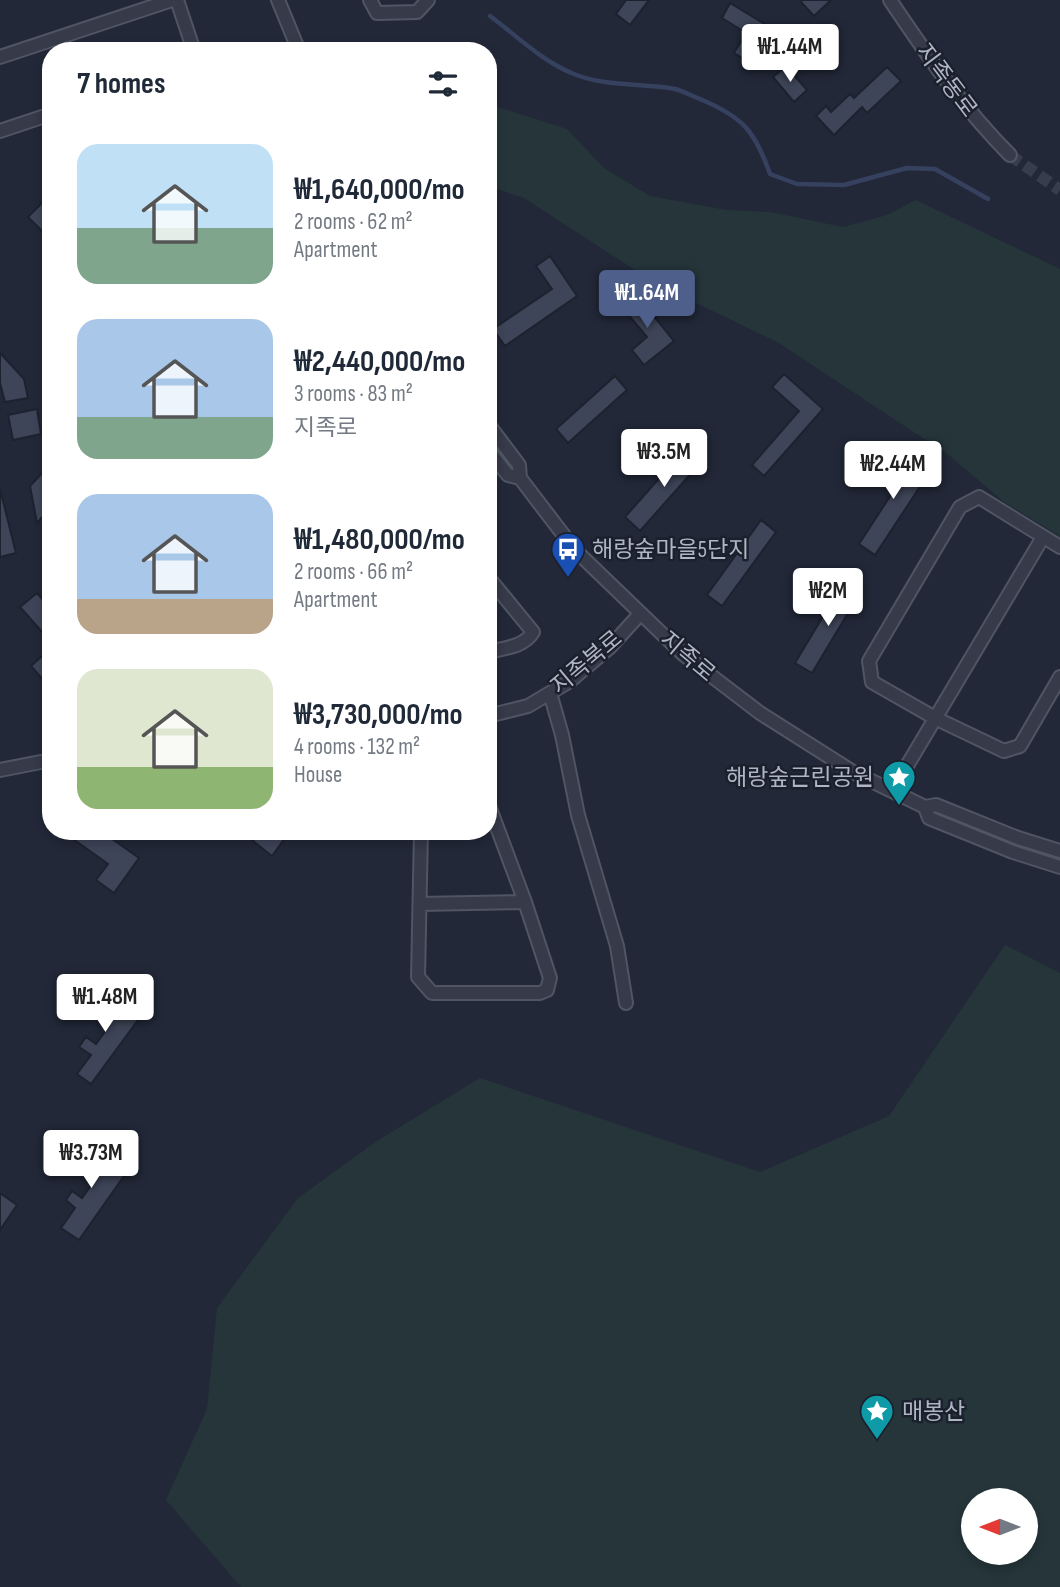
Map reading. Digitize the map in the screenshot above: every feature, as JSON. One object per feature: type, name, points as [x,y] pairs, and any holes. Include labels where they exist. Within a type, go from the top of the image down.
[{"type":"street","points":[[46,42],[174,0],[190,42]]},
{"type":"street","points":[[278,0],[295,42]]},
{"type":"street","points":[[370,0],[377,13],[417,12],[428,0]]},
{"type":"street","name":"지족동로","points":[[890,0],[946,84],[1010,155]]},
{"type":"street","points":[[0,57],[42,43]]},
{"type":"street","points":[[0,131],[42,117]]},
{"type":"street","name":"지족로","points":[[497,436],[519,466],[520,478],[575,550],[684,655],[760,713],[853,772],[925,807],[936,805],[1018,838],[1060,851]]},
{"type":"street","name":"지족로","points":[[497,461],[508,475],[520,478]]},
{"type":"street","points":[[1060,547],[979,497],[960,507],[869,661],[872,682],[935,718],[1004,751],[1020,747],[1060,677]]},
{"type":"street","points":[[892,791],[1043,537]]},
{"type":"street","points":[[497,588],[533,632],[521,644],[497,650]]},
{"type":"street","name":"지족북로","points":[[497,714],[528,706],[570,681],[608,648],[640,614]]},
{"type":"street","points":[[550,692],[562,735],[578,815],[617,946],[626,1003]]},
{"type":"street","points":[[0,770],[42,762]]},
{"type":"street","name":"지족로","points":[[925,807],[929,818],[1013,852],[1060,867]]},
{"type":"street","points":[[421,840],[418,977],[432,992],[540,993],[547,990],[550,978],[497,827]]},
{"type":"street","points":[[420,904],[525,902]]},
{"type":"shaded area","points":[[497,107],[567,129],[604,168],[650,196],[727,210],[770,212],[843,227],[887,215],[916,200],[1060,269],[1060,536],[1004,502],[950,456],[779,343],[655,283],[524,198],[497,189]]},
{"type":"shaded area","points":[[1005,945],[1060,973],[1060,1587],[241,1587],[166,1500],[207,1409],[217,1308],[298,1198],[377,1141],[480,1078],[760,1172],[889,1116]]},
{"type":"building","points":[[626,0],[649,0],[630,25],[616,14]]},
{"type":"building","points":[[802,0],[831,0],[814,16]]},
{"type":"building","points":[[730,3],[773,29],[752,64],[734,53],[746,33],[722,18]]},
{"type":"building","points":[[786,66],[807,90],[794,102],[773,77]]},
{"type":"building","points":[[887,67],[901,81],[867,113],[862,107],[834,135],[816,116],[826,106],[831,112],[850,94],[854,98]]},
{"type":"building","points":[[42,203],[42,231],[28,217]]},
{"type":"building","points":[[550,256],[577,296],[505,346],[497,335],[497,326],[552,289],[536,266]]},
{"type":"building","points":[[636,294],[674,341],[644,365],[632,350],[647,337],[621,306]]},
{"type":"building","points":[[0,353],[24,379],[28,398],[5,402],[0,383]]},
{"type":"building","points":[[784,374],[823,409],[764,476],[752,465],[799,411],[772,387]]},
{"type":"building","points":[[615,376],[627,390],[568,443],[556,429]]},
{"type":"building","points":[[37,409],[41,434],[13,440],[8,415]]},
{"type":"building","points":[[687,447],[702,461],[640,531],[625,517]]},
{"type":"building","points":[[890,452],[927,476],[875,555],[859,544],[900,481],[880,468]]},
{"type":"building","points":[[42,473],[42,517],[37,523],[30,486]]},
{"type":"building","points":[[0,489],[16,553],[0,557]]},
{"type":"building","points":[[761,520],[776,532],[722,606],[707,595]]},
{"type":"building","points":[[843,583],[860,593],[812,673],[795,663]]},
{"type":"building","points":[[37,593],[42,599],[42,632],[20,607]]},
{"type":"building","points":[[42,656],[42,679],[31,666]]},
{"type":"building","points":[[75,840],[114,840],[139,858],[114,893],[96,880],[108,864]]},
{"type":"building","points":[[254,840],[284,840],[272,856]]},
{"type":"building","points":[[95,989],[138,1020],[91,1084],[77,1074],[91,1055],[79,1047],[86,1037],[96,1044],[109,1026],[82,1006]]},
{"type":"building","points":[[80,1141],[126,1173],[79,1240],[61,1228],[75,1208],[66,1200],[72,1191],[82,1198],[97,1177],[69,1157]]},
{"type":"building","points":[[0,1193],[17,1205],[0,1230]]},
{"type":"waterway","points":[[490,16],[541,56],[574,74],[611,83],[675,89],[727,112],[753,136],[770,174],[797,184],[844,185],[907,168],[935,169],[988,199]]},
{"type":"tunnel","points":[[1010,155],[1060,190]]},
{"type":"place","name":"해랑숲마을5단지","points":[[568,579]]},
{"type":"place","name":"해랑숲근린공원","points":[[899,807]]},
{"type":"place","name":"매봉산","points":[[877,1441]]}]
